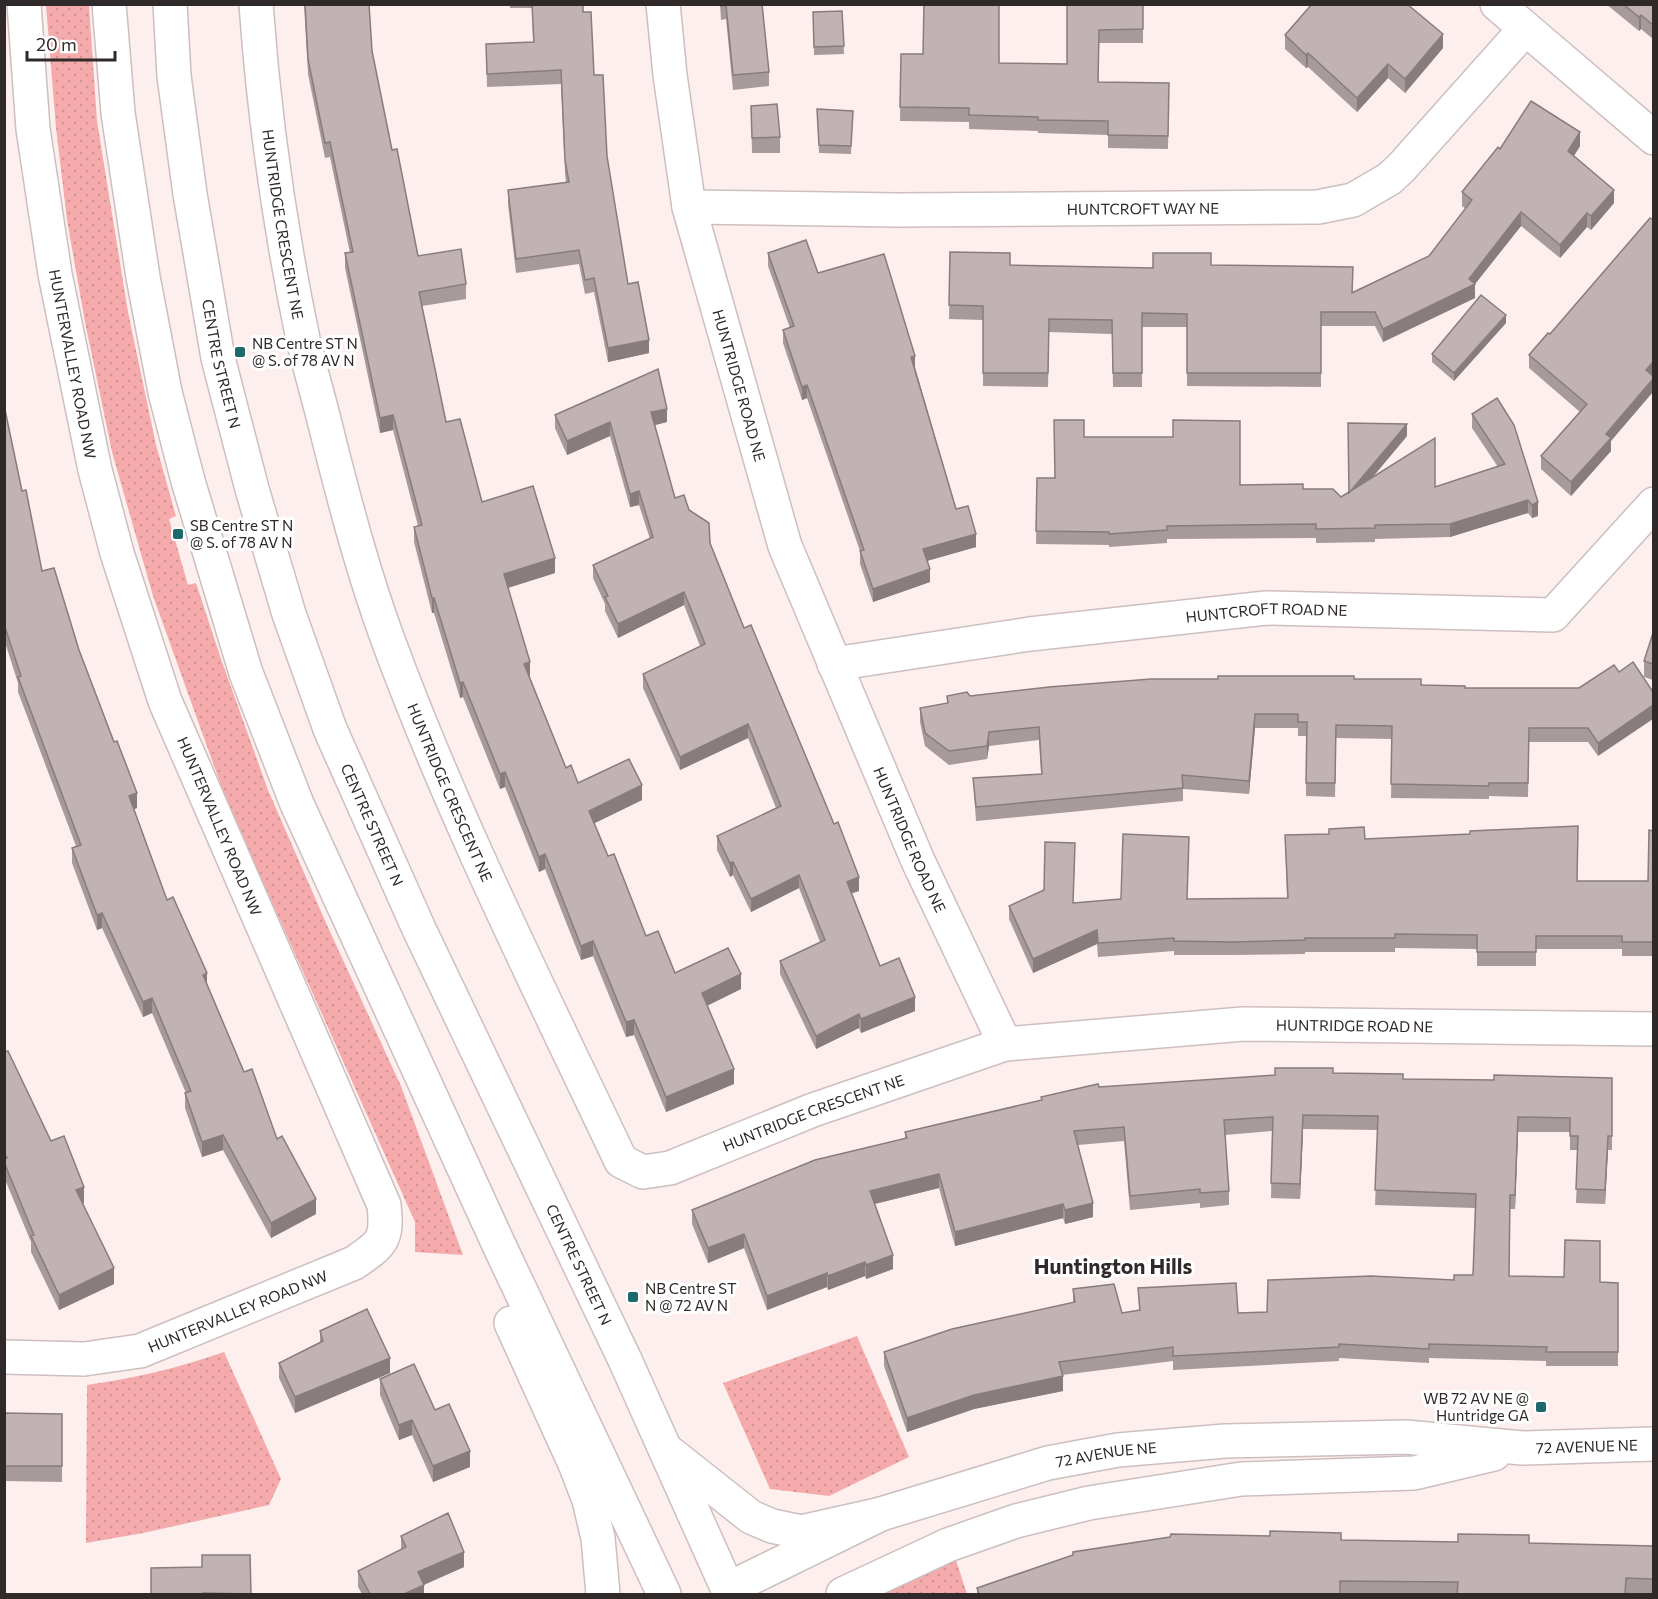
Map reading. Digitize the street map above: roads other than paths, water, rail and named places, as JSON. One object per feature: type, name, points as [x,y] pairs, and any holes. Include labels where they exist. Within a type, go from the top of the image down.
[{"type":"street","name":"HUNTERVALLEY ROAD NW","points":[[6,1354],[84,1359],[140,1351],[354,1263],[378,1246],[387,1226],[384,1205],[165,701],[117,553],[95,470],[55,274],[33,129],[24,4]]},
{"type":"street","points":[[109,4],[118,113],[143,277],[165,392],[188,481],[246,673],[297,804],[499,1245],[664,1594]]},
{"type":"street","name":"CENTRE STREET N","points":[[170,4],[174,76],[188,182],[218,358],[252,489],[290,614],[330,729],[419,929],[615,1338],[665,1449],[724,1592]]},
{"type":"street","name":"HUNTRIDGE CRESCENT NE","points":[[256,4],[261,70],[280,215],[304,340],[348,512],[371,586],[388,639],[448,789],[621,1161],[643,1172],[670,1168],[813,1110],[1005,1044]]},
{"type":"street","name":"HUNTRIDGE ROAD NE","points":[[663,4],[670,75],[689,207],[785,546],[918,861],[1005,1044],[1243,1024],[1653,1029]]},
{"type":"street","points":[[1497,4],[1653,138]]},
{"type":"street","name":"HUNTCROFT WAY NE","points":[[689,207],[909,210],[1318,207],[1353,200],[1389,179],[1401,168],[1525,29]]},
{"type":"street","name":"HUNTCROFT ROAD NE","points":[[834,664],[1030,634],[1266,608],[1553,615],[1653,504]]},
{"type":"street","points":[[499,1245],[503,1306],[576,1466],[589,1500],[598,1538],[603,1594]]},
{"type":"street","name":"72 AVENUE NE","points":[[724,1592],[881,1514],[1048,1462],[1118,1450],[1225,1441],[1406,1437],[1522,1448],[1653,1443]]},
{"type":"street","name":"72 AVENUE NE","points":[[845,1594],[948,1545],[1016,1521],[1089,1503],[1241,1479],[1414,1473],[1522,1448]]},
{"type":"street","points":[[665,1449],[751,1517],[772,1526],[801,1532],[881,1514]]},
{"type":"place","name":"NB Centre ST N @ S. of 78 AV N","points":[[240,352]]},
{"type":"place","name":"SB Centre ST N @ S. of 78 AV N","points":[[178,534]]},
{"type":"place","name":"NB Centre ST N @ 72 AV N","points":[[633,1297]]},
{"type":"place","name":"WB 72 AV NE @ Huntridge GA","points":[[1541,1407]]},
{"type":"district","name":"Huntington Hills","points":[[1113,1265]]}]
